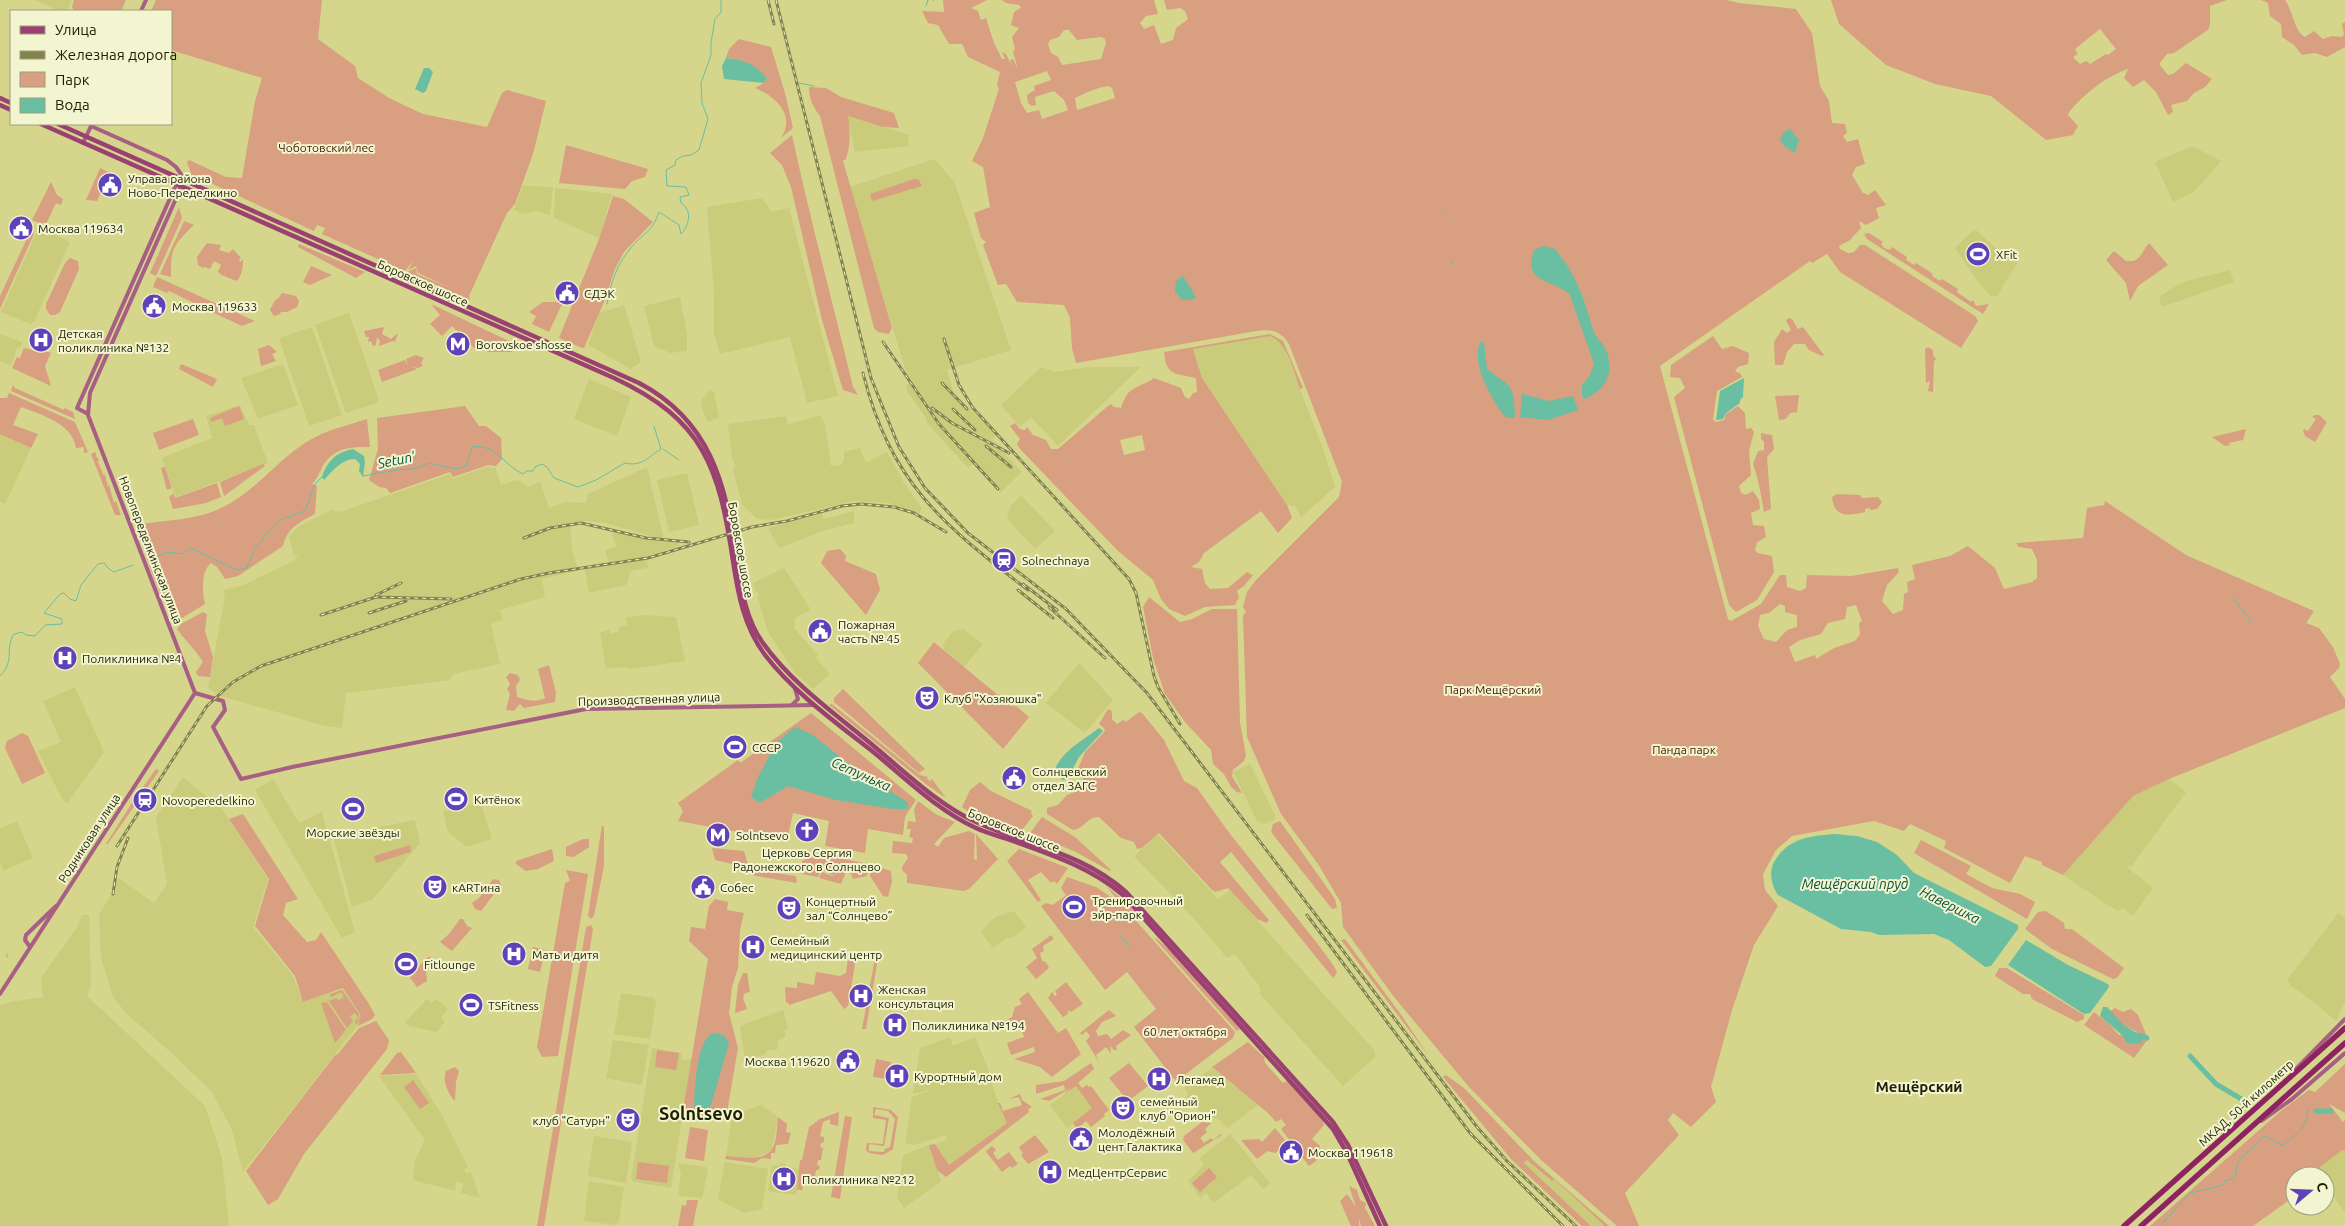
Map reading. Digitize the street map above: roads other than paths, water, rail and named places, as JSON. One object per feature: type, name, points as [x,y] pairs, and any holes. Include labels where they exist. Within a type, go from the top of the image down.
[{"type":"highway","name":"МКАД, 50-й километр","points":[[2124,1226],[2345,1028]]},
{"type":"highway","name":"МКАД, 50-й километр","points":[[2141,1226],[2345,1043]]},
{"type":"main road","name":"Боровское шоссе","points":[[43,125],[614,378],[666,407],[694,438],[715,477],[724,505],[738,594],[750,630],[765,655],[815,705],[960,820],[979,830],[1086,870],[1123,895],[1333,1129],[1347,1153],[1380,1226]]},
{"type":"main road","name":"Боровское шоссе","points":[[60,125],[639,384],[665,400],[692,428],[716,467],[730,510],[743,594],[757,634],[785,671],[958,813],[979,824],[1088,865],[1126,892],[1333,1122],[1348,1145],[1386,1226]]},
{"type":"main road","points":[[83,143],[91,125],[172,163],[181,172],[181,179]]},
{"type":"main road","name":"Новопеределкинская улица","points":[[181,179],[90,393],[88,414],[195,693]]},
{"type":"main road","name":"Новопеределкинская улица","points":[[88,414],[76,408],[178,186]]},
{"type":"main road","points":[[792,705],[798,699],[794,686]]},
{"type":"main road","name":"Производственная улица","points":[[195,693],[223,701],[226,710],[214,727],[241,779],[250,775],[586,709],[815,705]]},
{"type":"main road","name":"Родниковая улица","points":[[0,994],[195,693]]},
{"type":"main road","points":[[815,705],[820,701]]},
{"type":"main road","points":[[30,947],[25,940],[26,935],[59,903]]},
{"type":"main road","points":[[2274,1092],[2345,1019]]},
{"type":"main road","points":[[2244,1133],[2292,1099],[2345,1053]]},
{"type":"water","points":[[726,58],[749,64],[767,78],[764,83],[724,79],[722,66]]},
{"type":"water","points":[[424,68],[429,68],[433,72],[426,91],[423,93],[415,89]]},
{"type":"water","points":[[1790,129],[1799,140],[1795,153],[1784,146],[1780,139],[1784,132]]},
{"type":"water","points":[[1544,246],[1554,248],[1568,266],[1586,305],[1593,330],[1609,358],[1607,380],[1592,396],[1584,399],[1582,396],[1582,385],[1589,377],[1594,364],[1570,295],[1541,279],[1532,269],[1531,261],[1534,250]]},
{"type":"water","points":[[1183,276],[1196,297],[1192,300],[1182,300],[1175,292],[1176,281]]},
{"type":"water","points":[[1481,341],[1484,343],[1487,369],[1506,383],[1512,391],[1515,416],[1513,418],[1506,418],[1484,381],[1478,360],[1478,350]]},
{"type":"water","points":[[1744,378],[1743,397],[1740,403],[1726,413],[1723,419],[1716,420],[1720,391]]},
{"type":"water","points":[[1522,394],[1549,401],[1573,396],[1578,410],[1548,420],[1520,417]]},
{"type":"water","points":[[353,449],[364,456],[363,477],[359,471],[360,464],[355,459],[342,463],[324,480],[322,477],[324,471],[333,458],[342,452]]},
{"type":"water","points":[[795,727],[813,735],[846,762],[904,800],[908,803],[907,809],[893,809],[836,800],[788,786],[760,803],[751,797],[758,777],[777,742]]},
{"type":"water","points":[[1099,728],[1103,731],[1079,757],[1067,780],[1063,780],[1054,773],[1066,753]]},
{"type":"water","name":"Мещёрский пруд","points":[[1835,834],[1857,836],[1877,842],[1897,855],[1914,873],[2018,925],[2018,929],[1991,966],[1985,967],[1949,940],[1934,934],[1879,935],[1871,932],[1841,929],[1778,895],[1772,883],[1771,874],[1772,866],[1780,854],[1793,843],[1808,837]]},
{"type":"water","points":[[2026,940],[2068,965],[2108,984],[2109,987],[2090,1013],[2084,1014],[2008,965]]},
{"type":"water","points":[[2103,1007],[2107,1007],[2124,1025],[2143,1037],[2141,1044],[2126,1043],[2123,1036],[2100,1016]]},
{"type":"water","points":[[714,1033],[724,1035],[729,1043],[711,1105],[708,1110],[703,1111],[695,1108],[694,1105],[696,1075],[704,1043]]},
{"type":"waterway","name":"Setun'","points":[[607,304],[612,282],[621,261],[635,243],[650,229],[659,212],[679,225],[681,234],[688,223],[687,210],[681,203],[680,197],[689,195],[686,187],[667,186],[666,170],[675,165],[676,160],[699,150],[708,119],[702,103],[701,83],[711,55],[715,19],[721,12],[721,0]]},
{"type":"waterway","points":[[926,6],[928,0]]},
{"type":"waterway","points":[[799,83],[814,86]]},
{"type":"waterway","name":"Setun'","points":[[363,476],[414,469],[429,463],[455,469],[466,466],[472,447],[480,447],[487,448],[523,474],[527,471],[533,471],[535,467],[542,464],[547,467],[554,478],[578,487],[596,480],[625,463],[636,464],[661,449],[654,426]]},
{"type":"waterway","name":"Сетунька","points":[[663,449],[679,460]]},
{"type":"waterway","name":"Setun'","points":[[152,559],[167,552],[183,554],[190,548],[237,570],[247,568],[254,549],[279,520],[305,511],[314,485],[322,477]]},
{"type":"waterway","name":"Setun'","points":[[0,676],[8,665],[10,645],[14,634],[22,632],[26,635],[35,636],[45,625],[62,624],[62,619],[44,613],[60,594],[64,593],[70,599],[76,601],[81,585],[98,564],[104,563],[114,572],[133,565]]},
{"type":"waterway","points":[[2233,598],[2251,621]]},
{"type":"waterway","name":"Сетунька","points":[[1121,937],[1130,946]]},
{"type":"waterway","name":"Навершка","points":[[2137,1035],[2147,1038]]},
{"type":"waterway","name":"Навершка","points":[[2190,1056],[2216,1084],[2248,1103]]},
{"type":"waterway","points":[[2160,1226],[2190,1193],[2223,1185],[2225,1180],[2232,1179],[2236,1175],[2240,1159],[2265,1136],[2282,1145],[2292,1138],[2306,1122],[2308,1110]]},
{"type":"waterway","name":"Навершка","points":[[2316,1111],[2331,1111]]},
{"type":"railway","points":[[768,0],[774,24]]},
{"type":"railway","points":[[776,0],[871,378],[899,447],[925,488],[968,533],[1066,609],[1147,693],[1477,1127],[1507,1161],[1576,1226]]},
{"type":"railway","points":[[944,339],[959,385],[973,408],[1129,579],[1136,593],[1154,676],[1158,687],[1180,724]]},
{"type":"railway","points":[[883,342],[939,424],[998,489]]},
{"type":"railway","points":[[863,373],[874,411],[888,444],[924,498],[970,544],[1028,590]]},
{"type":"railway","points":[[942,383],[967,409]]},
{"type":"railway","points":[[932,408],[952,423],[1009,453]]},
{"type":"railway","points":[[953,409],[975,430]]},
{"type":"railway","points":[[986,446],[1011,467]]},
{"type":"railway","points":[[117,846],[207,706],[233,682],[261,666],[521,579],[648,558],[752,527],[787,521],[842,506],[861,504],[894,507],[914,513],[946,532]]},
{"type":"railway","points":[[524,538],[550,528],[581,523],[646,538],[689,542]]},
{"type":"railway","points":[[376,595],[401,583]]},
{"type":"railway","points":[[1023,584],[1057,610]]},
{"type":"railway","points":[[1018,590],[1053,618]]},
{"type":"railway","points":[[321,615],[376,597],[451,599]]},
{"type":"railway","points":[[369,613],[406,601]]},
{"type":"railway","points":[[1049,607],[1105,658]]},
{"type":"railway","points":[[113,894],[117,867],[128,838]]},
{"type":"railway","points":[[1307,915],[1470,1133],[1563,1226]]},
{"type":"place","name":"Управа района Ново-Переделкино","points":[[110,185]]},
{"type":"place","name":"Москва 119634","points":[[21,228]]},
{"type":"place","name":"XFit","points":[[1978,254]]},
{"type":"place","name":"СДЭК","points":[[567,293]]},
{"type":"place","name":"Москва 119633","points":[[154,306]]},
{"type":"place","name":"Детская поликлиника №132","points":[[41,340]]},
{"type":"place","name":"Borovskoe shosse","points":[[458,344]]},
{"type":"place","name":"Solnechnaya","points":[[1004,560]]},
{"type":"place","name":"Пожарная часть № 45","points":[[820,631]]},
{"type":"place","name":"Поликлиника №4","points":[[65,658]]},
{"type":"place","name":"Клуб \"Хозяюшка\"","points":[[927,698]]},
{"type":"place","name":"СССР","points":[[735,747]]},
{"type":"place","name":"Солнцевский отдел ЗАГС","points":[[1014,778]]},
{"type":"place","name":"Китёнок","points":[[456,799]]},
{"type":"place","name":"Novoperedelkino","points":[[145,800]]},
{"type":"place","name":"Морские звёзды","points":[[353,809]]},
{"type":"place","name":"Церковь Сергия Радонежского в Солнцево","points":[[807,830]]},
{"type":"place","name":"Solntsevo","points":[[718,835]]},
{"type":"place","name":"кARTина","points":[[435,887]]},
{"type":"place","name":"Собес","points":[[703,887]]},
{"type":"place","name":"Тренировочный эйр-парк","points":[[1074,907]]},
{"type":"place","name":"Концертный зал “Солнцево”","points":[[789,908]]},
{"type":"place","name":"Семейный медицинский центр","points":[[753,947]]},
{"type":"place","name":"Мать и дитя","points":[[514,954]]},
{"type":"place","name":"Fitlounge","points":[[406,964]]},
{"type":"place","name":"Женская консультация","points":[[861,996]]},
{"type":"place","name":"TSFitness","points":[[471,1005]]},
{"type":"place","name":"Поликлиника №194","points":[[895,1025]]},
{"type":"place","name":"Москва 119620","points":[[848,1061]]},
{"type":"place","name":"Курортный дом","points":[[897,1076]]},
{"type":"place","name":"Легамед","points":[[1159,1079]]},
{"type":"place","name":"семейный клуб \"Орион\"","points":[[1123,1108]]},
{"type":"place","name":"клуб \"Сатурн\"","points":[[628,1120]]},
{"type":"place","name":"Молодёжный цент Галактика","points":[[1081,1139]]},
{"type":"place","name":"Москва 119618","points":[[1291,1152]]},
{"type":"place","name":"МедЦентрСервис","points":[[1050,1172]]},
{"type":"place","name":"Поликлиника №212","points":[[784,1179]]},
{"type":"district","name":"Мещёрский","points":[[1919,1086]]},
{"type":"district","name":"Solntsevo","points":[[701,1113]]},
{"type":"park label","name":"Чоботовский лес","points":[[326,147]]},
{"type":"park label","name":"Парк Мещёрский","points":[[1493,689]]},
{"type":"park label","name":"Панда парк","points":[[1684,749]]},
{"type":"park label","name":"60 лет октября","points":[[1185,1031]]}]
